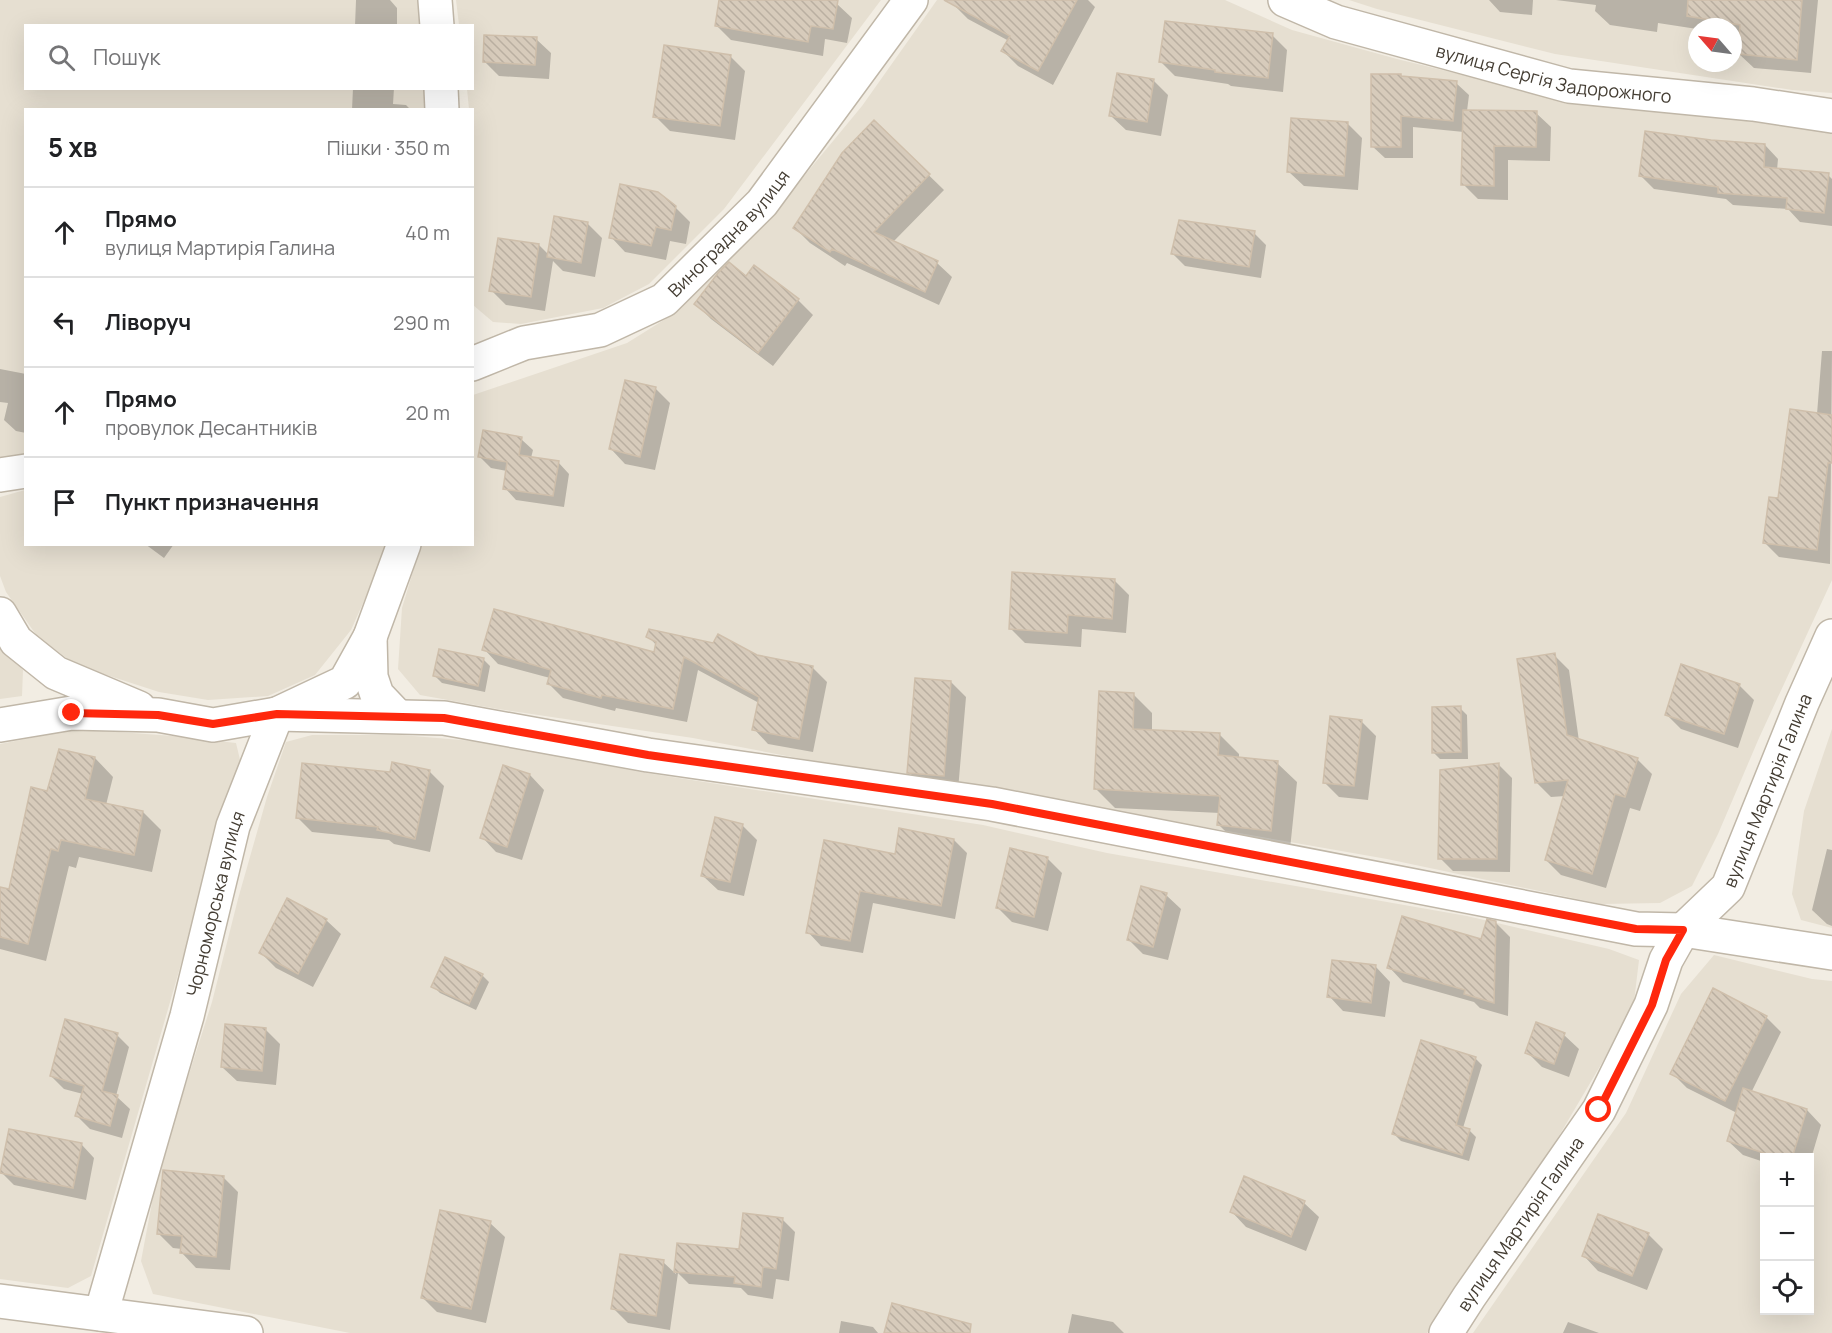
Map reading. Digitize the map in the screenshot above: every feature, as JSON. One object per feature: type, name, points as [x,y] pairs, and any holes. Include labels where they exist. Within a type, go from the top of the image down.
[{"type":"street","points":[[435,0],[437,24]]},
{"type":"street","name":"Виноградна вулиця","points":[[474,363],[524,343],[600,330],[664,300],[762,204],[911,0]]},
{"type":"street","name":"вулиця Сергія Задорожного","points":[[1285,0],[1336,22],[1569,86],[1754,104],[1832,116]]},
{"type":"street","points":[[441,90],[442,108]]},
{"type":"street","points":[[0,475],[24,471]]},
{"type":"street","points":[[277,714],[345,682],[370,637],[403,546]]},
{"type":"street","points":[[0,614],[16,641],[56,673],[158,715]]},
{"type":"street","name":"вулиця Мартирія Галина","points":[[1446,1333],[1599,1110],[1652,1005],[1666,960],[1683,930],[1728,887],[1802,703],[1832,636]]},
{"type":"street","points":[[370,637],[371,677],[377,695],[397,716]]},
{"type":"street","points":[[0,724],[72,713],[158,715],[213,724],[277,714],[444,718],[648,755],[992,804],[1636,929],[1683,930],[1832,953]]},
{"type":"street","name":"Чорноморська вулиця","points":[[101,1314],[187,1016],[233,826],[277,714]]},
{"type":"street","points":[[0,1301],[246,1333]]},
{"type":"shaded area","points":[[0,0],[420,0],[422,24],[24,24],[24,90],[426,90],[427,108],[24,108],[24,456],[0,460]]},
{"type":"shaded area","points":[[456,0],[881,0],[724,209],[649,284],[603,308],[521,324],[493,322],[474,306],[474,108],[469,108],[467,90],[474,90],[474,24],[459,24]]},
{"type":"shaded area","points":[[937,0],[1225,0],[1292,30],[1475,78],[1583,100],[1832,132],[1832,580],[1759,738],[1718,834],[1692,886],[1660,903],[1601,904],[1387,859],[881,774],[693,738],[420,695],[398,669],[402,608],[421,546],[474,546],[474,395],[627,343],[675,313],[795,187],[862,106]]},
{"type":"shaded area","points":[[1349,0],[1832,0],[1832,93],[1792,90],[1555,54]]},
{"type":"shaded area","points":[[24,490],[24,546],[389,546],[351,630],[315,675],[268,696],[208,700],[159,692],[76,665],[37,636],[6,592],[0,576],[0,497]]},
{"type":"shaded area","points":[[0,637],[23,670],[22,696],[0,699]]},
{"type":"shaded area","points":[[78,729],[236,743],[241,764],[91,1276],[68,1288],[0,1279],[0,744]]},
{"type":"shaded area","points":[[1832,729],[1832,928],[1801,920],[1792,894],[1804,811]]},
{"type":"shaded area","points":[[312,735],[401,735],[485,742],[640,772],[983,825],[1107,853],[1467,916],[1609,949],[1639,960],[1633,1010],[1556,1141],[1427,1333],[350,1333],[153,1294],[141,1261],[154,1192],[171,1131],[212,1002],[267,797],[286,742]]},
{"type":"shaded area","points":[[1714,955],[1812,979],[1832,981],[1832,1333],[1473,1333],[1626,1113],[1681,994]]},
{"type":"building","points":[[719,0],[838,0],[833,29],[811,26],[808,42],[715,26]]},
{"type":"building","points":[[944,0],[1077,0],[1038,71],[1001,51],[1010,36]]},
{"type":"building","points":[[1688,0],[1802,0],[1797,60],[1742,54],[1742,18],[1687,16]]},
{"type":"building","points":[[1165,21],[1273,33],[1268,78],[1159,62]]},
{"type":"building","points":[[484,35],[537,37],[535,65],[483,62]]},
{"type":"building","points":[[664,45],[731,55],[720,126],[653,117]]},
{"type":"building","points":[[1117,73],[1154,79],[1147,122],[1109,116]]},
{"type":"building","points":[[1371,74],[1401,74],[1401,76],[1457,81],[1453,121],[1401,116],[1401,147],[1371,147]]},
{"type":"building","points":[[1463,110],[1537,111],[1536,147],[1494,146],[1494,186],[1461,185]]},
{"type":"building","points":[[1291,118],[1348,122],[1344,176],[1287,172]]},
{"type":"building","points":[[874,120],[930,174],[874,232],[938,261],[925,292],[832,249],[830,252],[793,228],[842,153]]},
{"type":"building","points":[[1645,131],[1711,140],[1765,144],[1764,167],[1829,173],[1824,213],[1786,209],[1787,198],[1718,193],[1718,187],[1639,176]]},
{"type":"building","points":[[620,184],[658,192],[676,206],[671,230],[656,227],[651,246],[609,238]]},
{"type":"building","points":[[554,216],[588,222],[581,263],[547,257]]},
{"type":"building","points":[[1179,220],[1255,231],[1249,267],[1171,254]]},
{"type":"building","points":[[498,238],[539,244],[531,297],[489,291]]},
{"type":"building","points":[[729,262],[746,276],[754,265],[799,299],[758,353],[694,304]]},
{"type":"building","points":[[625,380],[656,387],[640,457],[609,449]]},
{"type":"building","points":[[1790,409],[1832,415],[1832,463],[1828,463],[1817,550],[1763,543],[1769,497],[1778,498]]},
{"type":"building","points":[[483,430],[522,437],[519,455],[559,461],[553,496],[503,489],[507,462],[478,457]]},
{"type":"building","points":[[1012,572],[1115,579],[1112,619],[1068,615],[1067,633],[1009,629]]},
{"type":"building","points":[[494,609],[654,652],[656,642],[646,637],[649,629],[713,643],[718,634],[757,655],[813,666],[799,739],[752,730],[759,697],[684,657],[673,709],[602,695],[601,698],[547,684],[551,670],[482,650]]},
{"type":"building","points":[[439,649],[484,658],[478,686],[433,676]]},
{"type":"building","points":[[1555,653],[1567,735],[1638,758],[1625,797],[1615,794],[1592,874],[1545,860],[1568,780],[1535,783],[1517,659]]},
{"type":"building","points":[[1681,664],[1740,684],[1724,734],[1665,715]]},
{"type":"building","points":[[915,678],[951,681],[944,776],[907,773]]},
{"type":"building","points":[[1099,691],[1134,693],[1133,729],[1220,733],[1218,755],[1278,761],[1271,831],[1217,825],[1220,796],[1094,789]]},
{"type":"building","points":[[1461,706],[1461,752],[1432,753],[1432,707]]},
{"type":"building","points":[[1330,716],[1362,720],[1354,786],[1323,783]]},
{"type":"building","points":[[59,749],[95,757],[85,799],[143,811],[134,855],[61,840],[58,851],[51,849],[28,944],[0,937],[0,887],[9,889],[31,787],[47,791]]},
{"type":"building","points":[[392,762],[430,770],[415,839],[377,830],[378,827],[296,818],[302,763],[390,772]]},
{"type":"building","points":[[1499,763],[1497,859],[1438,859],[1440,770]]},
{"type":"building","points":[[503,765],[530,774],[507,847],[480,838]]},
{"type":"building","points":[[715,817],[743,824],[730,882],[701,876]]},
{"type":"building","points":[[899,828],[954,839],[941,906],[860,891],[850,941],[806,933],[824,840],[895,854]]},
{"type":"building","points":[[1010,848],[1048,857],[1034,917],[996,908]]},
{"type":"building","points":[[1141,886],[1167,893],[1153,947],[1127,940]]},
{"type":"building","points":[[287,898],[327,919],[298,974],[259,953]]},
{"type":"building","points":[[1402,916],[1481,939],[1487,919],[1496,921],[1494,1003],[1464,994],[1465,990],[1387,968]]},
{"type":"building","points":[[445,957],[483,974],[469,1004],[431,987]]},
{"type":"building","points":[[1332,960],[1376,965],[1371,1003],[1327,997]]},
{"type":"building","points":[[1713,988],[1767,1016],[1725,1101],[1670,1074]]},
{"type":"building","points":[[65,1019],[118,1033],[102,1091],[118,1095],[110,1126],[75,1116],[84,1086],[50,1076]]},
{"type":"building","points":[[1536,1022],[1565,1033],[1554,1064],[1525,1053]]},
{"type":"building","points":[[225,1024],[266,1028],[262,1071],[221,1067]]},
{"type":"building","points":[[1421,1040],[1476,1057],[1456,1125],[1470,1129],[1462,1155],[1392,1134]]},
{"type":"building","points":[[1743,1088],[1807,1109],[1794,1153],[1764,1153],[1727,1141]]},
{"type":"building","points":[[9,1129],[82,1143],[73,1188],[0,1173]]},
{"type":"building","points":[[163,1170],[224,1176],[216,1257],[180,1253],[182,1236],[157,1234]]},
{"type":"building","points":[[1244,1176],[1305,1201],[1291,1237],[1230,1212]]},
{"type":"building","points":[[440,1210],[491,1221],[471,1309],[421,1298]]},
{"type":"building","points":[[743,1213],[783,1218],[776,1269],[763,1267],[761,1287],[734,1283],[735,1277],[674,1272],[677,1243],[739,1249]]},
{"type":"building","points":[[1598,1214],[1649,1233],[1632,1276],[1582,1256]]},
{"type":"building","points":[[620,1254],[664,1260],[656,1316],[611,1309]]},
{"type":"building","points":[[892,1303],[971,1324],[970,1333],[884,1333]]},
{"type":"route","points":[[72,713],[158,715],[213,724],[277,714],[444,718],[648,755],[992,804],[1636,929],[1683,930],[1666,960],[1652,1005],[1599,1110]]}]
